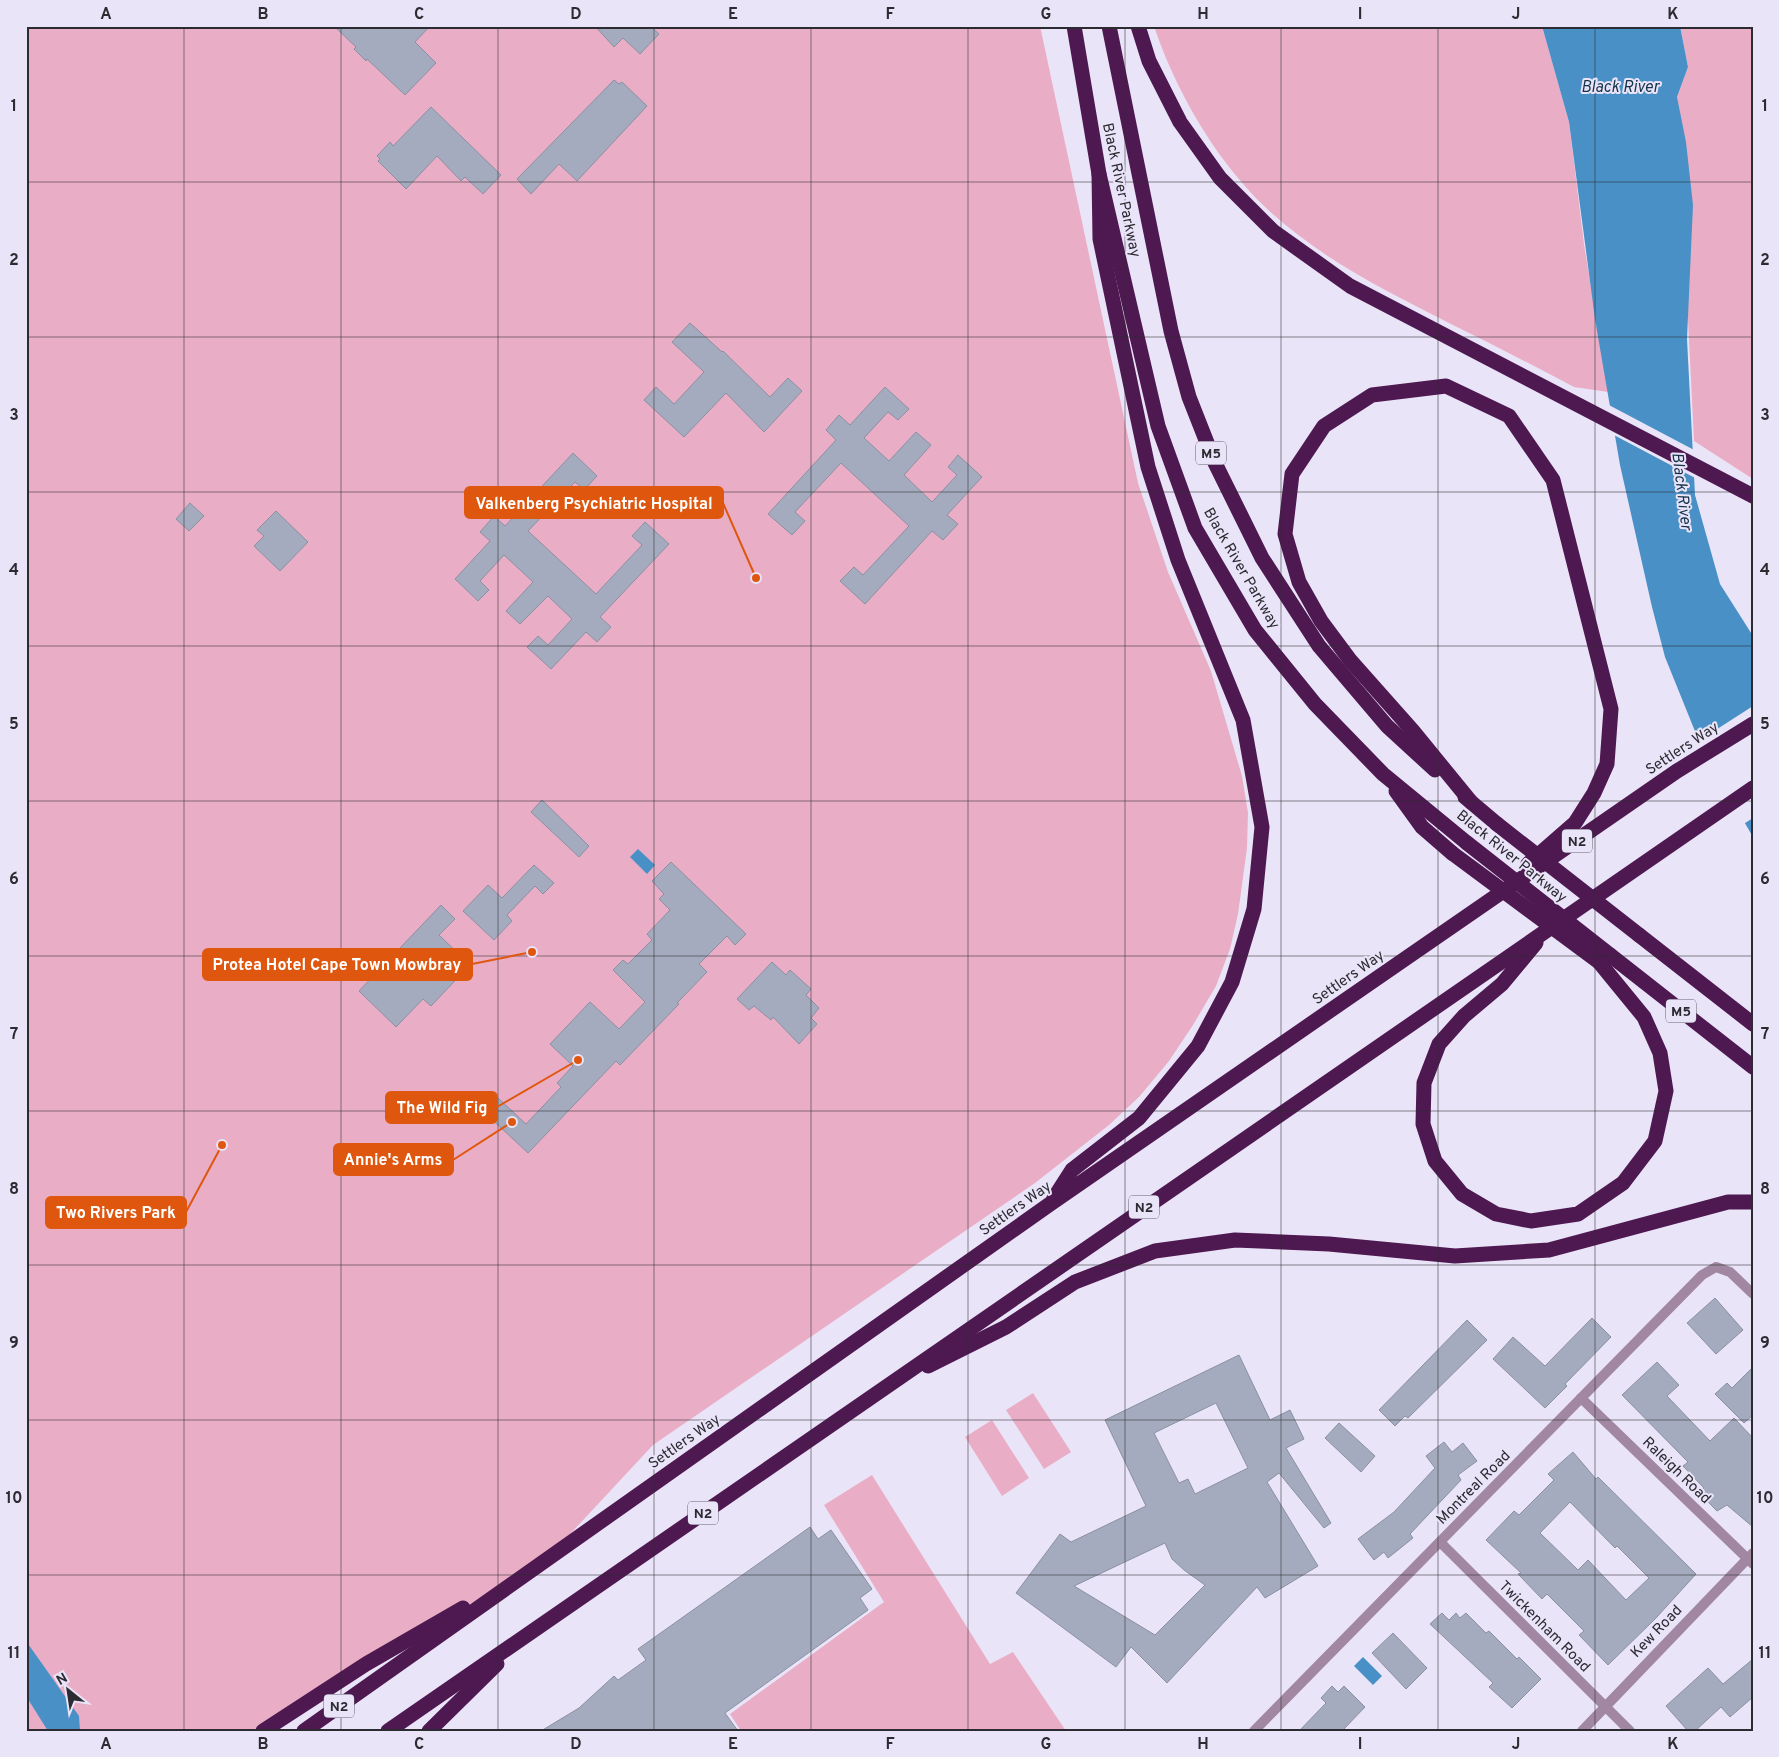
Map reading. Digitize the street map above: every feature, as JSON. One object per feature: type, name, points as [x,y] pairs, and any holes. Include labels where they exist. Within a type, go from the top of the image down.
[{"type":"highway","name":"Black River Parkway","points":[[1074,26],[1099,174],[1158,426],[1195,528],[1255,630],[1315,704],[1383,774],[1604,959],[1753,1067]]},
{"type":"highway","name":"Black River Parkway","points":[[1109,26],[1171,331],[1189,397],[1215,463],[1262,558],[1320,646],[1386,726],[1497,824],[1753,1024]]},
{"type":"highway","points":[[1138,26],[1148,62],[1180,122],[1220,178],[1273,231],[1350,286],[1751,495]]},
{"type":"highway","points":[[1050,1204],[1072,1170],[1139,1118],[1198,1046],[1232,982],[1254,909],[1262,826],[1244,720],[1178,560],[1148,467],[1100,239],[1099,174]]},
{"type":"highway","points":[[1471,802],[1413,731],[1350,660],[1321,621],[1299,582],[1285,534],[1292,474],[1324,426],[1372,395],[1446,386],[1509,416],[1553,480],[1611,709],[1607,764],[1594,793],[1575,823],[1477,910]]},
{"type":"highway","name":"Settlers Way","points":[[304,1731],[1050,1204],[1677,771],[1753,724]]},
{"type":"highway","points":[[1383,774],[1422,827],[1452,853],[1604,959],[1644,1017],[1660,1052],[1666,1091],[1655,1141],[1623,1183],[1578,1214],[1531,1221],[1496,1214],[1462,1194],[1435,1161],[1423,1124],[1424,1083],[1439,1044],[1464,1016],[1502,984],[1547,930]]},
{"type":"highway","name":"N2","points":[[388,1731],[1753,788]]},
{"type":"highway","points":[[876,1393],[1006,1327],[1075,1282],[1155,1251],[1235,1240],[1329,1244],[1455,1256],[1549,1250],[1728,1202],[1753,1202]]},
{"type":"highway","points":[[263,1731],[366,1664],[545,1561]]},
{"type":"highway","points":[[429,1731],[529,1634]]},
{"type":"street","name":"Montreal Road","points":[[1254,1731],[1702,1275],[1716,1267],[1730,1272],[1753,1294]]},
{"type":"street","name":"Raleigh Road","points":[[1581,1398],[1751,1558]]},
{"type":"street","name":"Twickenham Road","points":[[1440,1542],[1630,1731]]},
{"type":"street","name":"Kew Road","points":[[1582,1731],[1604,1706],[1751,1558]]},
{"type":"shaded area","points":[[26,26],[1040,26],[1138,483],[1168,572],[1211,671],[1242,776],[1248,813],[1247,848],[1238,914],[1230,949],[1216,986],[1169,1061],[1139,1097],[1109,1125],[1035,1183],[653,1445],[545,1561],[366,1664],[263,1731],[26,1731]]},
{"type":"shaded area","points":[[1154,26],[1542,26],[1569,122],[1584,244],[1608,392],[1574,387],[1395,295],[1338,262],[1284,224],[1238,178],[1212,144],[1179,86]]},
{"type":"shaded area","points":[[1680,26],[1753,26],[1753,479],[1694,441],[1677,97],[1688,67]]},
{"type":"shaded area","points":[[1033,1393],[1071,1452],[1044,1469],[1006,1410]]},
{"type":"shaded area","points":[[992,1420],[1029,1478],[1002,1496],[965,1437]]},
{"type":"shaded area","points":[[872,1475],[990,1664],[1013,1652],[1066,1731],[741,1731],[730,1714],[884,1602],[824,1505]]},
{"type":"water","name":"Black River","points":[[1542,26],[1680,26],[1688,67],[1677,97],[1686,142],[1693,205],[1687,339],[1695,495],[1720,584],[1753,636],[1753,837],[1703,751],[1665,657],[1620,465],[1595,319],[1569,122]]},
{"type":"water","points":[[638,849],[655,865],[647,874],[630,857]]},
{"type":"water","points":[[26,1641],[79,1716],[80,1731],[48,1731],[26,1696]]},
{"type":"water","points":[[1363,1657],[1382,1676],[1373,1685],[1354,1666]]},
{"type":"pier","points":[[1607,404],[1696,451],[1697,479],[1612,434]]},
{"type":"pier","points":[[1753,706],[1753,818],[1742,825],[1700,753],[1697,742]]},
{"type":"building","points":[[334,26],[430,26],[415,42],[436,63],[405,95],[367,59],[366,61],[354,49],[356,47]]},
{"type":"building","points":[[595,26],[650,26],[659,34],[640,54],[623,38],[614,47]]},
{"type":"building","points":[[614,80],[619,84],[622,82],[647,106],[577,181],[559,164],[531,194],[517,179]]},
{"type":"building","points":[[431,107],[501,175],[483,194],[465,177],[461,181],[437,156],[406,189],[378,161],[380,159],[377,156],[390,142],[393,146]]},
{"type":"building","points":[[690,323],[723,351],[770,397],[788,378],[802,391],[764,432],[726,393],[684,437],[644,400],[656,387],[674,404],[704,372],[672,342]]},
{"type":"building","points":[[885,387],[909,409],[898,420],[888,412],[864,438],[889,461],[916,432],[931,445],[904,475],[932,502],[957,475],[948,467],[958,455],[982,477],[947,515],[958,524],[943,540],[932,531],[865,604],[840,581],[854,567],[863,575],[909,526],[841,463],[795,512],[805,521],[792,535],[768,514],[836,440],[826,430],[839,415],[850,425]]},
{"type":"building","points":[[573,453],[597,476],[584,490],[575,482],[528,531],[596,594],[642,545],[632,536],[645,522],[669,544],[600,617],[611,627],[597,642],[586,632],[551,669],[527,647],[538,636],[548,645],[572,619],[548,596],[520,624],[506,611],[533,582],[504,555],[480,581],[489,590],[478,601],[455,579],[490,541],[480,532],[494,516],[505,526]]},
{"type":"building","points":[[190,503],[204,516],[189,531],[176,519]]},
{"type":"building","points":[[276,511],[308,542],[280,571],[254,546],[264,536],[257,530]]},
{"type":"building","points":[[542,800],[589,846],[579,857],[531,812]]},
{"type":"building","points":[[671,862],[746,934],[735,945],[727,936],[699,964],[707,972],[677,1003],[679,1004],[620,1065],[616,1061],[528,1153],[484,1112],[498,1098],[526,1124],[561,1087],[557,1083],[573,1066],[550,1044],[590,1002],[619,1029],[645,1002],[613,970],[623,960],[628,964],[652,940],[647,934],[670,910],[659,899],[664,894],[652,881]]},
{"type":"building","points":[[534,865],[554,883],[543,894],[535,886],[507,915],[512,921],[494,940],[463,911],[488,885],[502,898]]},
{"type":"building","points":[[441,905],[455,919],[439,935],[470,965],[431,1006],[423,999],[396,1027],[359,991]]},
{"type":"building","points":[[772,962],[786,975],[790,970],[811,989],[806,995],[819,1008],[811,1018],[817,1024],[799,1044],[773,1017],[771,1020],[754,1006],[749,1010],[737,999]]},
{"type":"building","points":[[1715,1298],[1743,1330],[1716,1354],[1687,1323]]},
{"type":"building","points":[[1592,1318],[1611,1337],[1565,1384],[1567,1386],[1545,1408],[1493,1359],[1513,1337],[1545,1366]]},
{"type":"building","points":[[1467,1320],[1487,1340],[1408,1418],[1405,1416],[1395,1426],[1379,1410]]},
{"type":"building","points":[[1239,1355],[1270,1420],[1290,1410],[1304,1439],[1286,1448],[1331,1523],[1324,1528],[1279,1473],[1267,1482],[1318,1566],[1265,1598],[1257,1587],[1167,1683],[1131,1647],[1116,1667],[1016,1593],[1060,1534],[1071,1542],[1146,1506],[1105,1420]],"holes":[[[1216,1403],[1248,1468],[1195,1494],[1188,1479],[1179,1483],[1154,1433]],[[1165,1543],[1172,1559],[1205,1585],[1155,1635],[1074,1586]]]},
{"type":"building","points":[[1657,1362],[1679,1385],[1667,1396],[1710,1441],[1734,1418],[1753,1438],[1753,1527],[1727,1505],[1717,1511],[1699,1493],[1704,1488],[1683,1466],[1688,1462],[1622,1395]]},
{"type":"building","points":[[1753,1367],[1753,1415],[1744,1423],[1715,1394],[1727,1383],[1732,1388]]},
{"type":"building","points":[[1339,1423],[1375,1456],[1361,1472],[1325,1438]]},
{"type":"building","points":[[1444,1442],[1452,1452],[1463,1443],[1477,1461],[1458,1475],[1461,1480],[1410,1534],[1413,1538],[1388,1558],[1384,1552],[1374,1560],[1358,1539],[1394,1512],[1435,1468],[1426,1456]]},
{"type":"building","points":[[1573,1452],[1596,1479],[1598,1477],[1696,1574],[1656,1618],[1608,1665],[1579,1635],[1584,1631],[1547,1594],[1542,1599],[1518,1574],[1521,1573],[1486,1540],[1514,1511],[1519,1515],[1554,1480],[1548,1474]],"holes":[[[1570,1502],[1615,1548],[1617,1546],[1649,1578],[1626,1600],[1588,1560],[1578,1570],[1540,1533]]]},
{"type":"building","points":[[810,1527],[818,1539],[831,1530],[872,1589],[860,1598],[868,1610],[725,1713],[738,1731],[541,1731],[579,1708],[614,1676],[618,1680],[646,1660],[638,1649]]},
{"type":"building","points":[[1442,1613],[1449,1620],[1456,1613],[1460,1618],[1466,1613],[1486,1633],[1489,1631],[1517,1659],[1519,1657],[1541,1679],[1512,1708],[1489,1687],[1493,1683],[1430,1624]]},
{"type":"building","points":[[1393,1633],[1427,1668],[1406,1689],[1372,1653]]},
{"type":"building","points":[[1753,1659],[1753,1697],[1730,1717],[1721,1707],[1695,1731],[1688,1731],[1666,1706],[1708,1668],[1723,1684]]},
{"type":"building","points":[[1332,1686],[1338,1692],[1344,1686],[1365,1707],[1342,1731],[1299,1731],[1326,1703],[1321,1698]]},
{"type":"place","name":"Valkenberg Psychiatric Hospital","points":[[756,578]]},
{"type":"place","name":"Protea Hotel Cape Town Mowbray","points":[[532,952]]},
{"type":"place","name":"The Wild Fig","points":[[578,1060]]},
{"type":"place","name":"Annie's Arms","points":[[512,1122]]},
{"type":"place","name":"Two Rivers Park","points":[[222,1145]]}]
